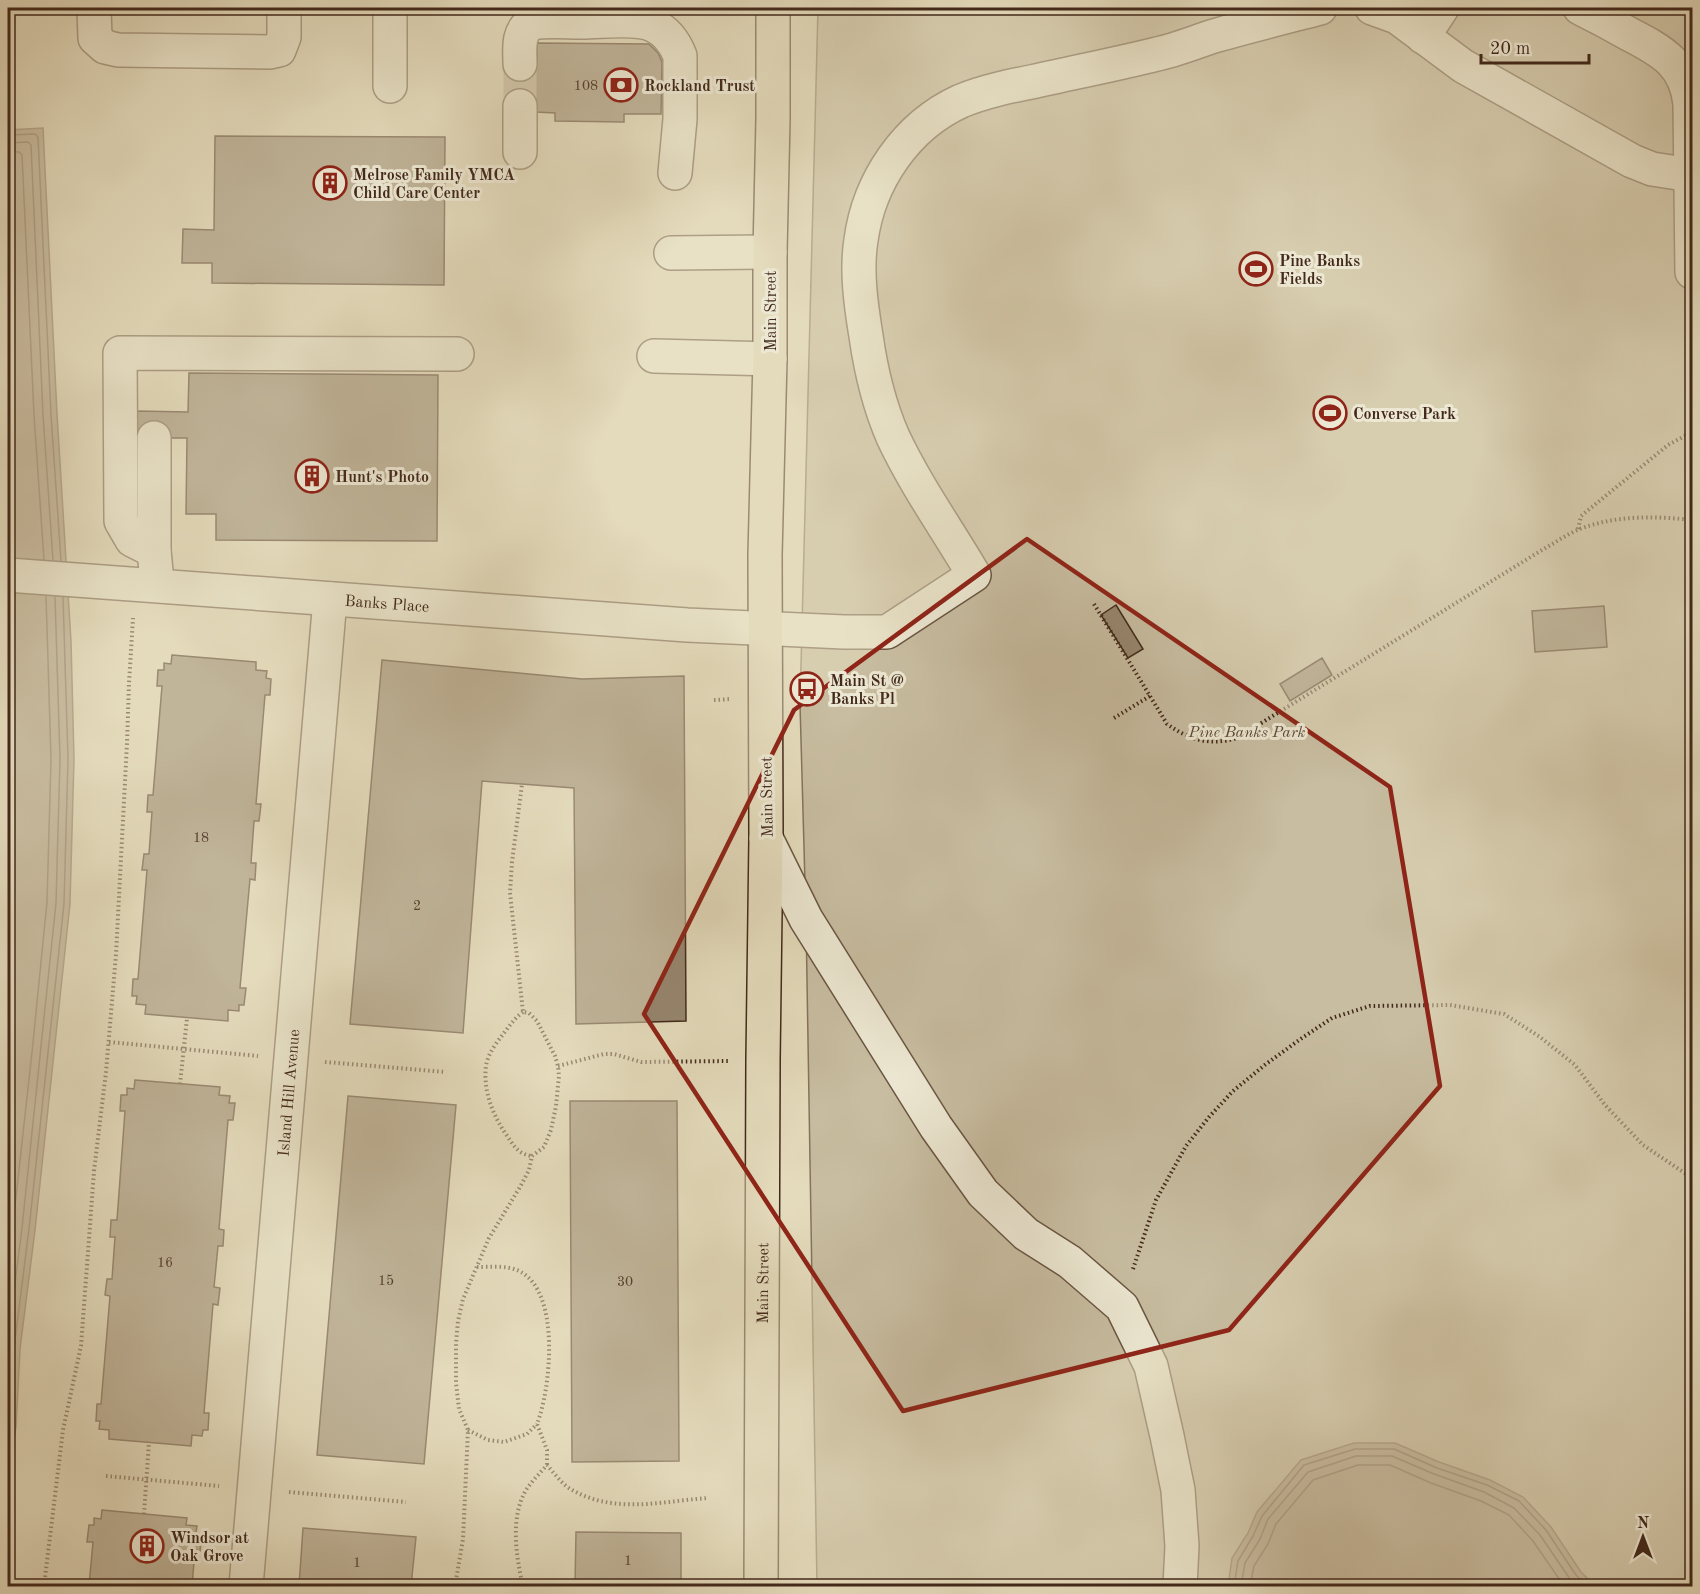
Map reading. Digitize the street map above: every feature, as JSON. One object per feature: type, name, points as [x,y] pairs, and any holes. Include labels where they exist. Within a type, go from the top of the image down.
[{"type":"main road","name":"Main Street","points":[[760,1587],[766,838],[765,629],[773,8]]},
{"type":"street","points":[[94,8],[95,38],[105,47],[118,50],[270,52],[279,50],[283,44],[284,8]]},
{"type":"street","points":[[390,8],[390,86]]},
{"type":"street","name":"Banks Place","points":[[8,575],[687,625],[887,632],[974,575],[905,462],[878,398],[868,355],[859,275],[861,240],[869,205],[882,173],[898,150],[919,128],[959,102],[987,91],[1159,54],[1214,36],[1320,8]]},
{"type":"street","points":[[1372,8],[1397,17],[1462,66],[1632,161],[1652,169],[1691,175]]},
{"type":"street","points":[[1423,37],[1442,8]]},
{"type":"street","points":[[1580,8],[1656,48],[1671,60],[1683,76],[1689,94],[1692,272]]},
{"type":"street","points":[[520,64],[520,40],[526,26],[531,23],[630,22],[651,24],[660,29],[670,38],[680,56],[680,119],[675,173]]},
{"type":"street","points":[[520,106],[520,152]]},
{"type":"street","points":[[671,253],[770,252]]},
{"type":"street","points":[[154,552],[132,540],[121,521],[120,353],[457,354]]},
{"type":"street","points":[[654,356],[770,359]]},
{"type":"street","points":[[148,584],[154,552],[154,438]]},
{"type":"street","name":"Island Hill Avenue","points":[[246,1587],[330,599]]},
{"type":"street","points":[[766,838],[806,919],[936,1127],[983,1193],[1026,1234],[1070,1262],[1122,1307],[1151,1366],[1167,1436],[1178,1490],[1182,1546],[1180,1587]]},
{"type":"path","points":[[1578,530],[1581,516],[1668,445],[1692,432]]},
{"type":"path","points":[[1094,604],[1167,723],[1177,731],[1207,742],[1223,742],[1237,738],[1578,530],[1619,519],[1692,520]]},
{"type":"path","points":[[44,1587],[63,1430],[81,1346],[94,1171],[106,1072],[116,954],[130,650],[132,628],[148,584]]},
{"type":"path","points":[[1114,717],[1150,696]]},
{"type":"path","points":[[522,784],[510,892],[523,1012]]},
{"type":"path","points":[[1122,1307],[1156,1200],[1186,1146],[1209,1117],[1233,1091],[1310,1033],[1332,1018],[1370,1006],[1450,1005],[1504,1014],[1540,1037],[1575,1065],[1605,1105],[1643,1145],[1692,1178]]},
{"type":"path","points":[[455,1587],[463,1539],[468,1430],[459,1408],[456,1383],[458,1321],[463,1299],[489,1238],[520,1187],[532,1156],[544,1147],[551,1130],[556,1107],[558,1066],[549,1041],[537,1021],[528,1013],[523,1012]]},
{"type":"path","points":[[523,1012],[496,1042],[488,1059],[486,1077],[491,1107],[502,1127],[517,1150],[524,1155],[532,1156]]},
{"type":"path","points":[[180,1084],[187,1018]]},
{"type":"path","points":[[558,1066],[604,1054],[614,1054],[641,1062],[763,1060]]},
{"type":"path","points":[[468,1430],[496,1442],[504,1442],[527,1434],[537,1424],[548,1386],[549,1350],[539,1290],[530,1278],[517,1269],[477,1266]]},
{"type":"path","points":[[537,1424],[547,1450],[547,1465],[572,1491],[607,1503],[631,1505],[708,1498]]},
{"type":"path","points":[[144,1514],[148,1442]]},
{"type":"path","points":[[523,1587],[516,1545],[520,1502],[532,1482],[547,1465]]},
{"type":"highlighted area","points":[[1027,539],[1390,787],[1440,1086],[1229,1330],[903,1411],[644,1014],[794,710]]},
{"type":"green space","name":"Pine Banks Park","points":[[818,8],[1692,8],[1692,1586],[817,1586],[806,919],[800,704]]},
{"type":"water","points":[[43,128],[71,641],[74,759],[70,904],[20,1349],[16,1427],[8,1476],[8,874],[10,836],[8,130]]},
{"type":"water","points":[[1354,1443],[1395,1443],[1490,1480],[1523,1497],[1551,1527],[1581,1572],[1595,1586],[1228,1586],[1232,1558],[1248,1533],[1257,1512],[1301,1460]]},
{"type":"building","points":[[537,43],[649,44],[658,53],[662,62],[661,114],[624,114],[624,122],[555,121],[555,113],[536,112],[511,106],[511,64],[537,64]]},
{"type":"building","name":"Melrose Family YMCA Child Care Center","points":[[215,136],[445,137],[444,285],[212,283],[212,263],[182,263],[183,229],[214,230]]},
{"type":"building","name":"Hunt's Photo","points":[[189,373],[438,375],[437,541],[216,540],[216,514],[186,514],[187,438],[136,438],[136,411],[188,412]]},
{"type":"building","points":[[1116,605],[1143,649],[1128,658],[1101,615]]},
{"type":"building","points":[[1604,606],[1607,647],[1535,652],[1532,611]]},
{"type":"building","points":[[172,655],[256,662],[256,670],[267,671],[266,678],[271,679],[270,695],[265,695],[256,804],[261,804],[259,821],[254,821],[251,863],[256,863],[255,880],[250,879],[240,988],[246,988],[244,1005],[239,1005],[239,1011],[228,1010],[228,1021],[145,1014],[146,1005],[136,1004],[137,996],[132,996],[133,979],[138,979],[147,870],[142,870],[144,854],[149,854],[152,812],[147,812],[148,795],[153,795],[162,686],[157,686],[158,670],[164,670],[164,663],[171,664]]},
{"type":"building","points":[[1322,658],[1332,675],[1290,701],[1280,684]]},
{"type":"building","points":[[382,660],[582,679],[684,676],[686,1021],[576,1024],[574,788],[482,781],[463,1033],[350,1024]]},
{"type":"building","points":[[135,1080],[220,1087],[219,1095],[230,1096],[229,1103],[235,1103],[233,1120],[228,1120],[219,1229],[224,1230],[223,1246],[218,1246],[214,1287],[220,1288],[218,1305],[213,1304],[204,1413],[209,1413],[208,1430],[203,1430],[202,1436],[192,1435],[191,1446],[109,1439],[109,1430],[99,1429],[100,1421],[96,1421],[97,1404],[101,1404],[110,1296],[105,1295],[107,1279],[112,1279],[115,1237],[110,1237],[111,1220],[117,1220],[125,1111],[120,1111],[121,1095],[127,1095],[127,1088],[134,1089]]},
{"type":"building","points":[[348,1096],[456,1105],[424,1464],[317,1455]]},
{"type":"building","points":[[570,1101],[677,1101],[679,1461],[572,1462]]},
{"type":"building","name":"Windsor at Oak Grove","points":[[102,1510],[187,1518],[186,1525],[197,1526],[196,1533],[202,1534],[200,1551],[195,1550],[192,1586],[89,1586],[93,1542],[87,1542],[89,1525],[94,1525],[94,1518],[101,1519]]},
{"type":"building","points":[[303,1528],[416,1537],[411,1586],[299,1586]]},
{"type":"building","points":[[576,1532],[681,1533],[681,1586],[575,1586]]},
{"type":"tunnel","points":[[520,64],[520,106]]},
{"type":"place","name":"Rockland Trust","points":[[621,85]]},
{"type":"place","name":"Melrose Family YMCA Child Care Center","points":[[330,183]]},
{"type":"place","name":"Pine Banks Fields","points":[[1256,269]]},
{"type":"place","name":"Converse Park","points":[[1330,413]]},
{"type":"place","name":"Hunt's Photo","points":[[312,476]]},
{"type":"place","name":"Main St @ Banks Pl","points":[[807,689]]},
{"type":"place","name":"Windsor at Oak Grove","points":[[147,1546]]}]
